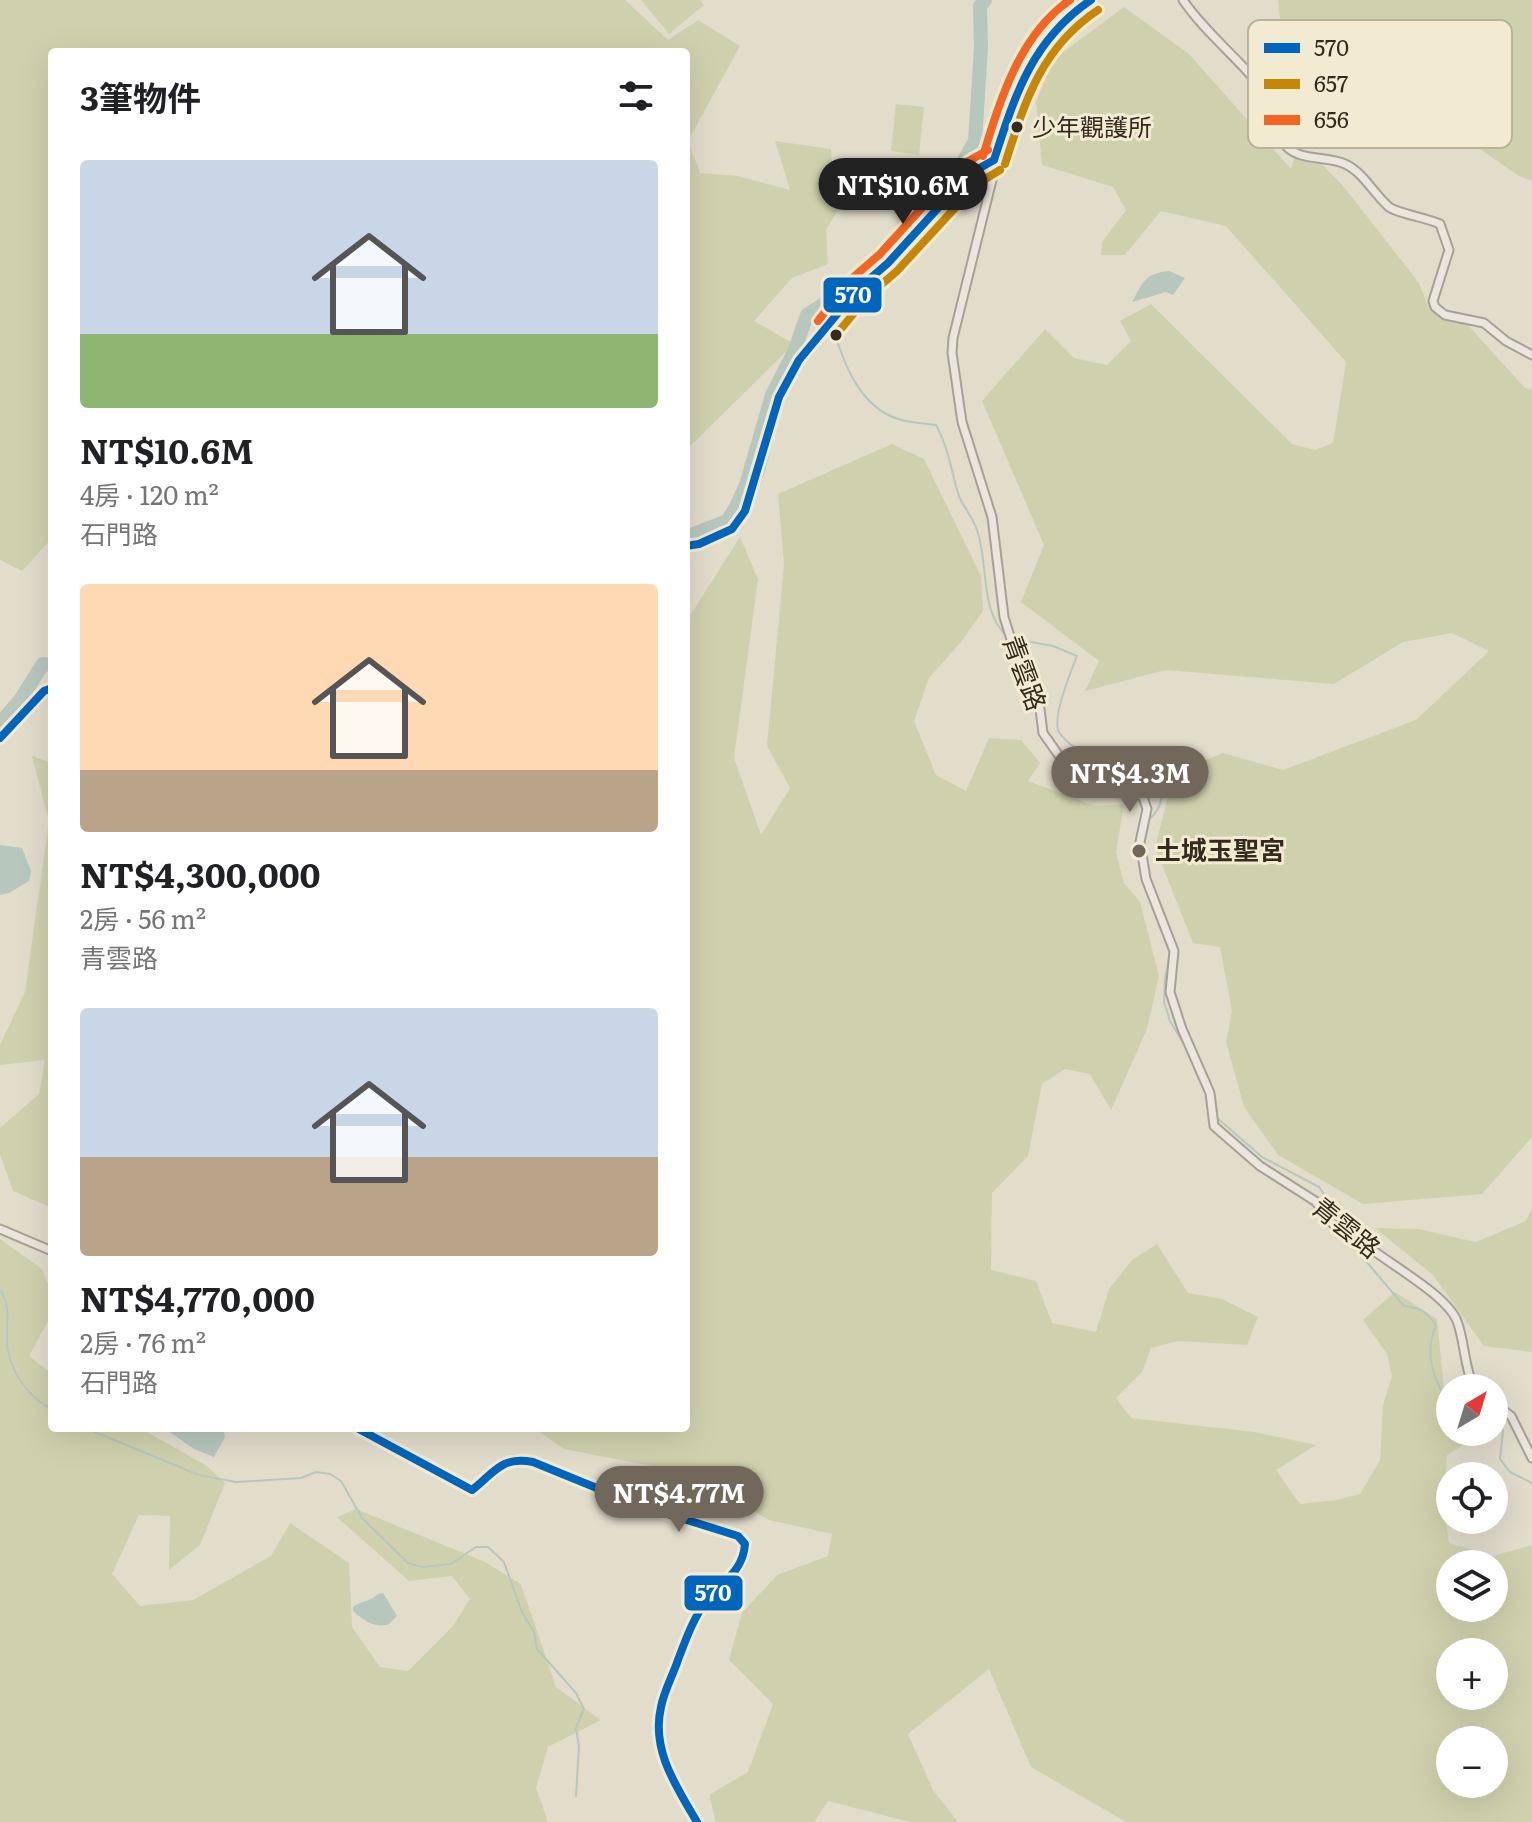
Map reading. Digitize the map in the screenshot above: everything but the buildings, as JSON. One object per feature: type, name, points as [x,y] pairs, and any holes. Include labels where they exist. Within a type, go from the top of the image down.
[{"type":"street","name":"青雲路","points":[[1091,0],[1079,7],[1050,35],[1022,76],[994,160],[996,164],[953,338],[952,353],[962,422],[992,517],[1004,617],[1040,709],[1043,733],[1060,757],[1143,797],[1147,809],[1140,842],[1146,879],[1174,951],[1170,992],[1182,1029],[1210,1093],[1214,1126],[1260,1166],[1315,1201],[1331,1222],[1355,1243],[1370,1248],[1449,1307],[1459,1326],[1470,1374]]},
{"type":"street","points":[[1183,0],[1195,18],[1248,74]]},
{"type":"street","points":[[1288,148],[1297,154],[1325,157],[1348,165],[1391,209],[1423,216],[1440,224],[1449,250],[1433,301],[1435,307],[1453,318],[1484,323],[1506,341],[1532,355]]},
{"type":"street","points":[[690,545],[732,529],[745,511],[779,397],[799,360],[858,289],[888,263],[969,174],[994,160]]},
{"type":"street","points":[[0,738],[48,690]]},
{"type":"street","points":[[0,1229],[48,1249]]},
{"type":"street","points":[[1508,1414],[1532,1458]]},
{"type":"street","points":[[364,1432],[472,1490],[506,1460],[516,1458],[636,1504],[738,1536],[745,1544],[743,1564],[715,1590],[701,1609],[661,1705],[658,1721],[661,1757],[697,1822]]},
{"type":"green space","points":[[0,0],[625,0],[668,40],[698,20],[740,46],[690,137],[690,48],[48,48],[48,542],[22,571],[0,560]]},
{"type":"green space","points":[[641,0],[700,0],[704,5],[669,34]]},
{"type":"green space","points":[[1278,0],[1532,0],[1532,181],[1519,176],[1479,148],[1512,148],[1512,20],[1280,19]]},
{"type":"green space","points":[[1124,7],[1189,54],[1248,121],[1248,148],[1272,148],[1291,169],[1297,148],[1317,159],[1344,187],[1419,283],[1428,306],[1456,312],[1525,388],[1532,389],[1532,1137],[1482,1194],[1363,1204],[1278,1155],[1244,1107],[1226,1042],[1232,1011],[1220,947],[1193,943],[1155,847],[1174,773],[1223,753],[1283,770],[1416,720],[1489,651],[1452,633],[1403,642],[1334,684],[1165,670],[1085,691],[1099,661],[1021,602],[1044,545],[982,401],[1045,329],[1074,358],[1107,365],[1131,341],[1120,321],[1151,304],[1292,444],[1315,450],[1333,443],[1346,362],[1226,226],[1161,211],[1125,255],[1101,255],[1102,242],[1126,210],[1113,187],[1042,165],[1036,102],[1054,59]]},
{"type":"green space","points":[[896,104],[924,107],[919,155],[891,151]]},
{"type":"green space","points":[[775,141],[831,149],[832,171],[847,195],[826,230],[828,264],[792,278],[754,321],[794,344],[690,446],[690,146],[700,173],[738,176],[790,190]]},
{"type":"green space","points":[[892,444],[924,459],[981,576],[983,611],[929,678],[914,721],[936,775],[966,791],[989,738],[1021,740],[1040,763],[1028,781],[1095,806],[1124,804],[1116,852],[1124,883],[1140,902],[1159,976],[1147,1029],[1111,1110],[1090,1074],[1065,1069],[1042,1084],[1028,1156],[992,1193],[991,1270],[1036,1281],[1052,1323],[1096,1332],[1109,1289],[1132,1260],[1157,1244],[1188,1293],[1222,1299],[1258,1317],[1247,1345],[1178,1341],[1151,1348],[1142,1372],[1116,1398],[1131,1418],[1254,1432],[1316,1445],[1276,1470],[1300,1504],[1360,1494],[1380,1460],[1383,1405],[1392,1376],[1387,1354],[1363,1320],[1395,1292],[1437,1319],[1443,1374],[1436,1374],[1436,1446],[1462,1446],[1447,1455],[1447,1462],[1436,1462],[1436,1534],[1448,1534],[1449,1543],[1473,1550],[1436,1550],[1436,1622],[1508,1622],[1508,1552],[1532,1545],[1532,1822],[1126,1822],[1031,1767],[989,1669],[908,1734],[933,1790],[958,1822],[910,1822],[828,1801],[814,1822],[716,1822],[709,1795],[748,1772],[773,1704],[729,1660],[742,1613],[777,1575],[828,1556],[832,1534],[769,1520],[693,1474],[564,1449],[540,1432],[690,1432],[690,616],[740,537],[758,579],[734,758],[761,835],[790,788],[767,746],[784,565],[778,494]]},
{"type":"green space","points":[[32,756],[48,762],[48,817]]},
{"type":"green space","points":[[48,828],[48,1206],[13,1191],[0,1154],[0,1128],[39,1094],[45,1060],[0,1065],[0,1045],[25,992]]},
{"type":"green space","points":[[1532,1208],[1532,1352],[1484,1346],[1433,1275],[1375,1228],[1418,1229],[1476,1242],[1526,1221]]},
{"type":"green space","points":[[0,1239],[42,1269],[48,1284],[48,1321],[29,1356],[48,1371],[48,1432],[147,1432],[207,1466],[225,1483],[200,1545],[169,1570],[170,1516],[139,1515],[112,1574],[140,1606],[193,1600],[271,1556],[290,1523],[349,1563],[352,1627],[380,1667],[408,1671],[453,1626],[470,1599],[452,1576],[409,1581],[337,1517],[356,1509],[485,1562],[521,1584],[556,1687],[601,1720],[548,1747],[536,1788],[548,1822],[0,1822]]},
{"type":"shaded area","points":[[1169,271],[1185,278],[1173,295],[1166,292],[1132,302],[1146,280],[1154,274]]},
{"type":"shaded area","points":[[0,845],[22,848],[31,871],[29,881],[0,895]]},
{"type":"shaded area","points":[[170,1432],[224,1432],[225,1437],[214,1457],[194,1449]]},
{"type":"shaded area","points":[[383,1593],[397,1616],[389,1624],[374,1624],[353,1611],[356,1605]]},
{"type":"waterway","points":[[690,535],[727,521],[736,507],[746,485],[772,395],[794,352],[807,315],[835,297],[899,242],[956,174],[975,141],[981,48],[980,6],[985,0]]},
{"type":"waterway","points":[[825,303],[830,319]]},
{"type":"waterway","points":[[832,325],[854,381],[872,404],[898,419],[936,425],[947,451],[959,496],[981,543],[993,615],[1008,637]]},
{"type":"waterway","points":[[1014,639],[1053,646],[1077,656],[1060,706],[1059,732],[1070,744],[1090,755],[1127,754],[1150,767],[1160,785],[1161,795],[1155,814],[1146,821]]},
{"type":"waterway","points":[[0,723],[20,700],[43,664],[48,665]]},
{"type":"waterway","points":[[1137,848],[1142,872]]},
{"type":"waterway","points":[[1148,894],[1170,954],[1164,1002],[1170,1021],[1185,1046]]},
{"type":"waterway","points":[[1216,1117],[1262,1157],[1319,1187],[1337,1213],[1368,1232],[1368,1244]]},
{"type":"waterway","points":[[1367,1250],[1365,1260],[1404,1306],[1423,1311],[1436,1326],[1431,1346],[1436,1379]]},
{"type":"waterway","points":[[0,1290],[6,1305],[10,1360],[30,1393],[48,1407]]},
{"type":"waterway","points":[[95,1432],[199,1475],[236,1482],[301,1478],[316,1472],[330,1474],[341,1481],[362,1518],[408,1563],[422,1567],[451,1564],[476,1547],[488,1547],[504,1562],[522,1612],[534,1632],[537,1649],[576,1693],[584,1709],[576,1728],[579,1746],[576,1796]]},
{"type":"waterway","points":[[1501,1446],[1500,1459],[1510,1472],[1532,1483]]},
{"type":"transit line","name":"656","points":[[983,156],[1005,92],[1025,50],[1052,14],[1070,0]]},
{"type":"transit line","name":"570","points":[[994,160],[1018,91],[1040,51],[1054,33],[1091,0]]},
{"type":"transit line","name":"657","points":[[1005,164],[1028,98],[1049,59],[1062,41],[1098,10]]},
{"type":"transit line","name":"656","points":[[818,321],[849,281],[880,254],[960,166],[988,150]]},
{"type":"transit line","name":"570","points":[[690,545],[732,529],[745,511],[779,397],[799,360],[858,289],[888,263],[969,174],[994,160]]},
{"type":"transit line","name":"657","points":[[836,335],[867,297],[897,271],[977,184],[1000,170]]},
{"type":"transit line","name":"570","points":[[0,738],[48,690]]},
{"type":"transit line","name":"570","points":[[364,1432],[472,1490],[506,1463],[533,1462],[636,1504],[738,1536],[745,1544],[737,1568],[708,1599],[694,1620],[661,1707],[659,1738],[662,1753],[697,1822]]},
{"type":"place","name":"少年觀護所","points":[[1017,127]]},
{"type":"place","name":"土城玉聖宮","points":[[1139,851]]}]
